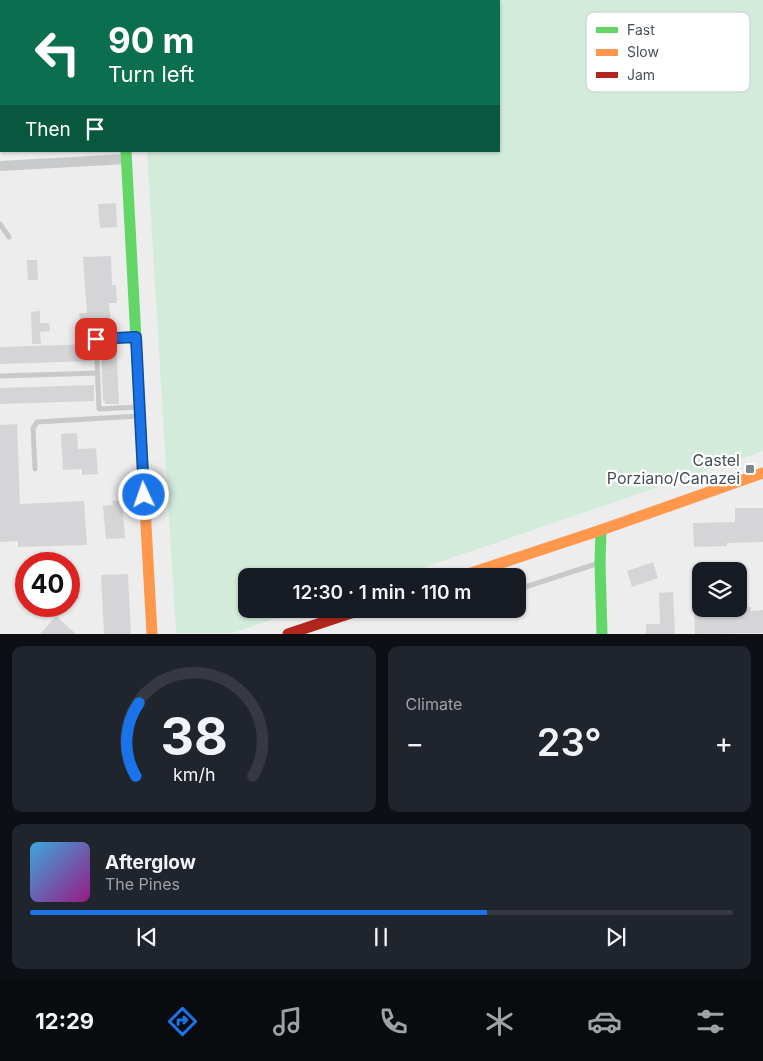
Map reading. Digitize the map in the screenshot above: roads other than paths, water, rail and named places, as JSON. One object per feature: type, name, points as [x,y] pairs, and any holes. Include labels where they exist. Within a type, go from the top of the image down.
[{"type":"street","points":[[0,166],[127,155],[152,634]]},
{"type":"street","points":[[486,568],[763,473]]},
{"type":"street","points":[[601,530],[602,634]]},
{"type":"street","points":[[288,634],[336,618]]},
{"type":"lane","points":[[0,224],[9,237]]},
{"type":"lane","points":[[136,337],[96,339],[99,409],[140,412]]},
{"type":"lane","points":[[0,376],[98,373]]},
{"type":"lane","points":[[34,469],[33,428],[37,422],[140,412]]},
{"type":"lane","points":[[526,587],[600,563]]},
{"type":"place","name":"Castel Porziano/Canazei","points":[[750,469]]}]
